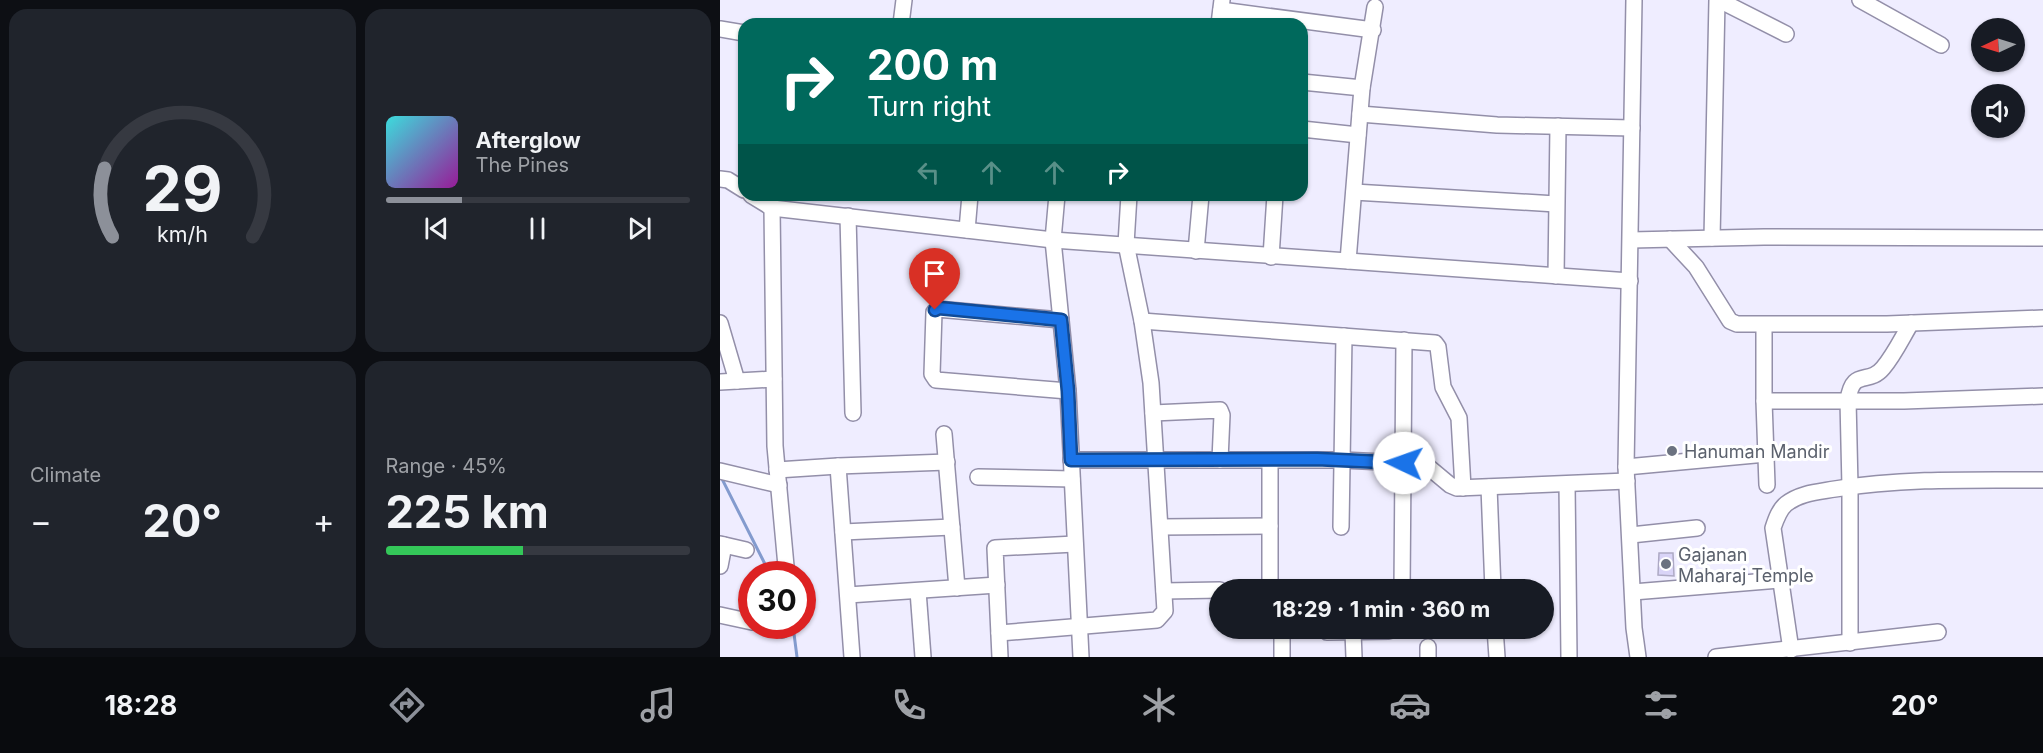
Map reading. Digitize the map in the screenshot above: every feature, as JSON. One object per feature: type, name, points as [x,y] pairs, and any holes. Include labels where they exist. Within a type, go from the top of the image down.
[{"type":"street","points":[[902,18],[904,0]]},
{"type":"street","points":[[1634,0],[1627,474],[1632,592],[1638,657]]},
{"type":"street","points":[[1712,238],[1718,0],[1786,34]]},
{"type":"street","points":[[1860,0],[1941,45]]},
{"type":"street","points":[[1348,261],[1362,88],[1375,7]]},
{"type":"street","points":[[1221,11],[1277,18]]},
{"type":"street","points":[[1308,22],[1373,30]]},
{"type":"street","points":[[720,29],[738,32]]},
{"type":"street","points":[[1308,82],[1362,88]]},
{"type":"street","points":[[1360,114],[1497,125],[1632,128]]},
{"type":"street","points":[[1556,276],[1558,126]]},
{"type":"street","points":[[1308,130],[1358,135]]},
{"type":"street","points":[[720,179],[728,180],[738,186]]},
{"type":"street","points":[[1354,192],[1556,204]]},
{"type":"street","points":[[761,201],[772,208],[1053,240],[1630,281]]},
{"type":"street","points":[[967,230],[969,201]]},
{"type":"street","points":[[1056,201],[1053,240],[1068,391],[1081,657]]},
{"type":"street","points":[[999,633],[1157,620],[1165,611],[1151,383],[1142,321],[1126,244],[1129,201]]},
{"type":"street","points":[[1196,250],[1200,201]]},
{"type":"street","points":[[1271,257],[1275,201]]},
{"type":"street","points":[[772,208],[774,379],[778,478],[786,561]]},
{"type":"street","points":[[848,216],[853,413]]},
{"type":"street","points":[[1631,240],[2043,238]]},
{"type":"street","points":[[1670,239],[1696,267],[1730,321],[1737,324],[1911,323],[2043,318]]},
{"type":"street","points":[[1061,320],[937,309],[934,312],[932,377],[936,380],[1068,391]]},
{"type":"street","points":[[1142,321],[1435,343],[1438,347],[1443,387],[1459,418],[1463,488]]},
{"type":"street","points":[[720,322],[737,381]]},
{"type":"street","points":[[1850,643],[1848,400],[1851,385],[1882,370],[1911,323]]},
{"type":"street","points":[[1764,325],[1767,486]]},
{"type":"street","points":[[1341,526],[1344,336]]},
{"type":"street","points":[[1402,579],[1404,340]]},
{"type":"street","points":[[720,382],[774,379]]},
{"type":"street","points":[[1764,401],[1934,401],[2043,396]]},
{"type":"street","points":[[1153,412],[1220,410],[1222,415],[1220,460]]},
{"type":"street","points":[[944,434],[957,588]]},
{"type":"street","points":[[1071,460],[1342,460],[1404,463],[1426,465],[1450,485],[1463,488],[1567,484],[1766,454]]},
{"type":"street","points":[[1270,460],[1270,579]]},
{"type":"street","points":[[720,471],[778,478],[838,466],[947,462]]},
{"type":"street","points":[[838,466],[852,657]]},
{"type":"street","points":[[978,477],[1072,479]]},
{"type":"street","points":[[1791,650],[1773,528],[1780,510],[1786,504],[1806,494],[1850,487],[1948,480],[2043,480]]},
{"type":"street","points":[[1567,484],[1569,657]]},
{"type":"street","points":[[1489,487],[1493,579]]},
{"type":"street","points":[[1161,527],[1270,526]]},
{"type":"street","points":[[843,532],[952,527]]},
{"type":"street","points":[[1630,534],[1697,528]]},
{"type":"street","points":[[1000,657],[995,548],[1075,544]]},
{"type":"street","points":[[720,566],[722,545],[746,550]]},
{"type":"street","points":[[1632,592],[1780,580]]},
{"type":"street","points":[[848,596],[997,585]]},
{"type":"street","points":[[1164,591],[1209,590]]},
{"type":"street","points":[[918,591],[923,657]]},
{"type":"street","points":[[720,615],[738,619]]},
{"type":"street","points":[[1726,656],[1938,632]]},
{"type":"street","points":[[1282,639],[1282,657]]},
{"type":"street","points":[[1353,639],[1354,657]]},
{"type":"street","points":[[1496,639],[1497,657]]},
{"type":"building","name":"Gajanan Maharaj Temple","points":[[1659,553],[1673,553],[1674,576],[1658,575]]},
{"type":"waterway","points":[[721,477],[763,561]]},
{"type":"waterway","points":[[795,639],[797,657]]},
{"type":"place","name":"Hanuman Mandir","points":[[1672,451]]},
{"type":"place","name":"Gajanan Maharaj Temple","points":[[1666,564]]},
{"type":"route","points":[[935,310],[939,308],[1061,320],[1068,391],[1071,460],[1317,459],[1404,463]]}]
